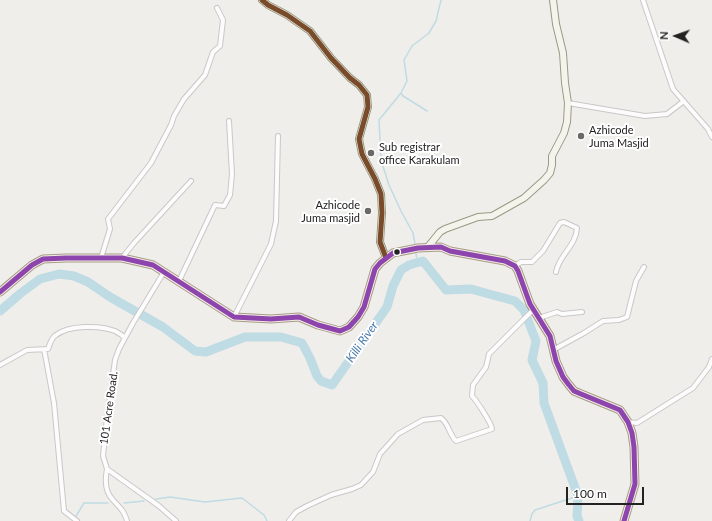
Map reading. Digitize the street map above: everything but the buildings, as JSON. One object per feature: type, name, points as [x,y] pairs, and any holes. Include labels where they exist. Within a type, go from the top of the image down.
[{"type":"main road","points":[[0,292],[32,265],[43,259],[122,258],[153,265],[234,317],[299,317],[334,330],[344,330],[353,323],[364,307],[375,269],[393,253],[441,247],[450,251],[505,261],[514,266],[518,271],[531,312],[538,318],[550,336],[556,361],[563,377],[574,391],[620,410],[628,422],[634,447],[635,484],[624,521]]},
{"type":"street","points":[[262,0],[310,31],[331,58],[367,94],[368,107],[359,140],[362,154],[376,179],[381,194],[382,213],[380,242],[386,258]]},
{"type":"street","points":[[427,248],[440,232],[478,217],[492,216],[524,198],[550,173],[552,156],[564,133],[567,122],[568,103],[563,53],[556,24],[553,0]]},
{"type":"street","points":[[643,0],[674,89],[708,129],[712,137]]},
{"type":"street","points":[[101,258],[110,229],[108,219],[151,163],[181,104],[205,75],[213,52],[220,46],[223,20],[217,8]]},
{"type":"street","points":[[568,103],[645,116],[667,114],[684,101]]},
{"type":"street","points":[[180,281],[215,204],[224,206],[230,195],[232,174],[229,122]]},
{"type":"street","points":[[234,317],[271,244],[276,221],[278,136]]},
{"type":"street","points":[[122,258],[191,181]]},
{"type":"street","points":[[514,266],[522,262],[532,262],[543,250],[560,223],[564,222],[577,228],[577,235],[573,244],[559,262],[556,272]]},
{"type":"street","points":[[553,350],[603,321],[619,320],[627,317],[636,281],[644,267]]},
{"type":"street","name":"101 Acre Road.","points":[[127,521],[120,506],[113,500],[109,493],[106,484],[107,469],[103,456],[115,360],[119,349],[133,323],[164,272]]},
{"type":"street","points":[[289,521],[296,512],[307,506],[331,495],[352,490],[361,485],[374,471],[380,454],[396,436],[403,430],[423,420],[437,417],[441,418],[447,423],[453,438],[456,441],[492,429],[490,421],[480,409],[476,399],[472,396],[472,387],[474,382],[486,367],[489,354],[531,312]]},
{"type":"street","points":[[538,318],[557,312],[562,314],[582,312]]},
{"type":"street","points":[[0,365],[26,351],[48,349],[52,339],[57,334],[67,330],[107,328],[115,331],[125,338]]},
{"type":"street","points":[[44,349],[54,403],[64,511],[77,521]]},
{"type":"street","points":[[628,422],[637,423],[693,388],[709,367],[712,359]]},
{"type":"street","points":[[107,469],[125,480],[176,521]]},
{"type":"waterway","points":[[401,93],[407,81],[404,60],[412,46],[429,33],[436,21],[441,0]]},
{"type":"waterway","points":[[415,244],[413,233],[389,185],[381,160],[379,120],[401,93],[403,96],[427,111]]},
{"type":"waterway","name":"Killi River","points":[[412,264],[417,259],[416,254]]},
{"type":"waterway","name":"Killi River","points":[[0,311],[40,279],[59,274],[74,276],[88,282],[110,297],[163,327],[195,351],[206,352],[245,337],[281,337],[302,343],[317,376],[321,381],[332,385],[387,307],[393,286],[401,270],[409,265],[423,261],[446,290],[471,289],[515,301],[524,310],[536,341],[532,360],[543,383],[544,403],[578,496],[577,516],[579,521]]},
{"type":"waterway","points":[[530,521],[535,510],[578,496]]},
{"type":"waterway","points":[[156,499],[170,497],[205,502],[242,498],[264,515],[267,521]]},
{"type":"waterway","points":[[124,503],[144,501]]},
{"type":"waterway","points":[[73,521],[84,503],[108,503]]},
{"type":"transit line","points":[[262,0],[310,31],[331,58],[350,78],[359,85],[367,95],[368,107],[359,139],[362,154],[381,194],[382,213],[380,242],[386,258]]},
{"type":"transit line","points":[[0,292],[32,265],[43,259],[122,258],[153,265],[234,317],[271,319],[299,317],[318,325],[340,331],[349,327],[358,317],[364,307],[375,269],[393,253],[418,248],[441,247],[450,251],[505,261],[515,266],[518,271],[530,304],[550,336],[556,361],[563,377],[569,385],[574,391],[620,410],[628,422],[632,433],[634,447],[635,484],[624,521]]},
{"type":"place","name":"Azhicode Juma Masjid","points":[[581,136]]},
{"type":"place","name":"Sub registrar office Karakulam","points":[[371,153]]},
{"type":"place","name":"Azhicode Juma masjid","points":[[368,211]]}]
